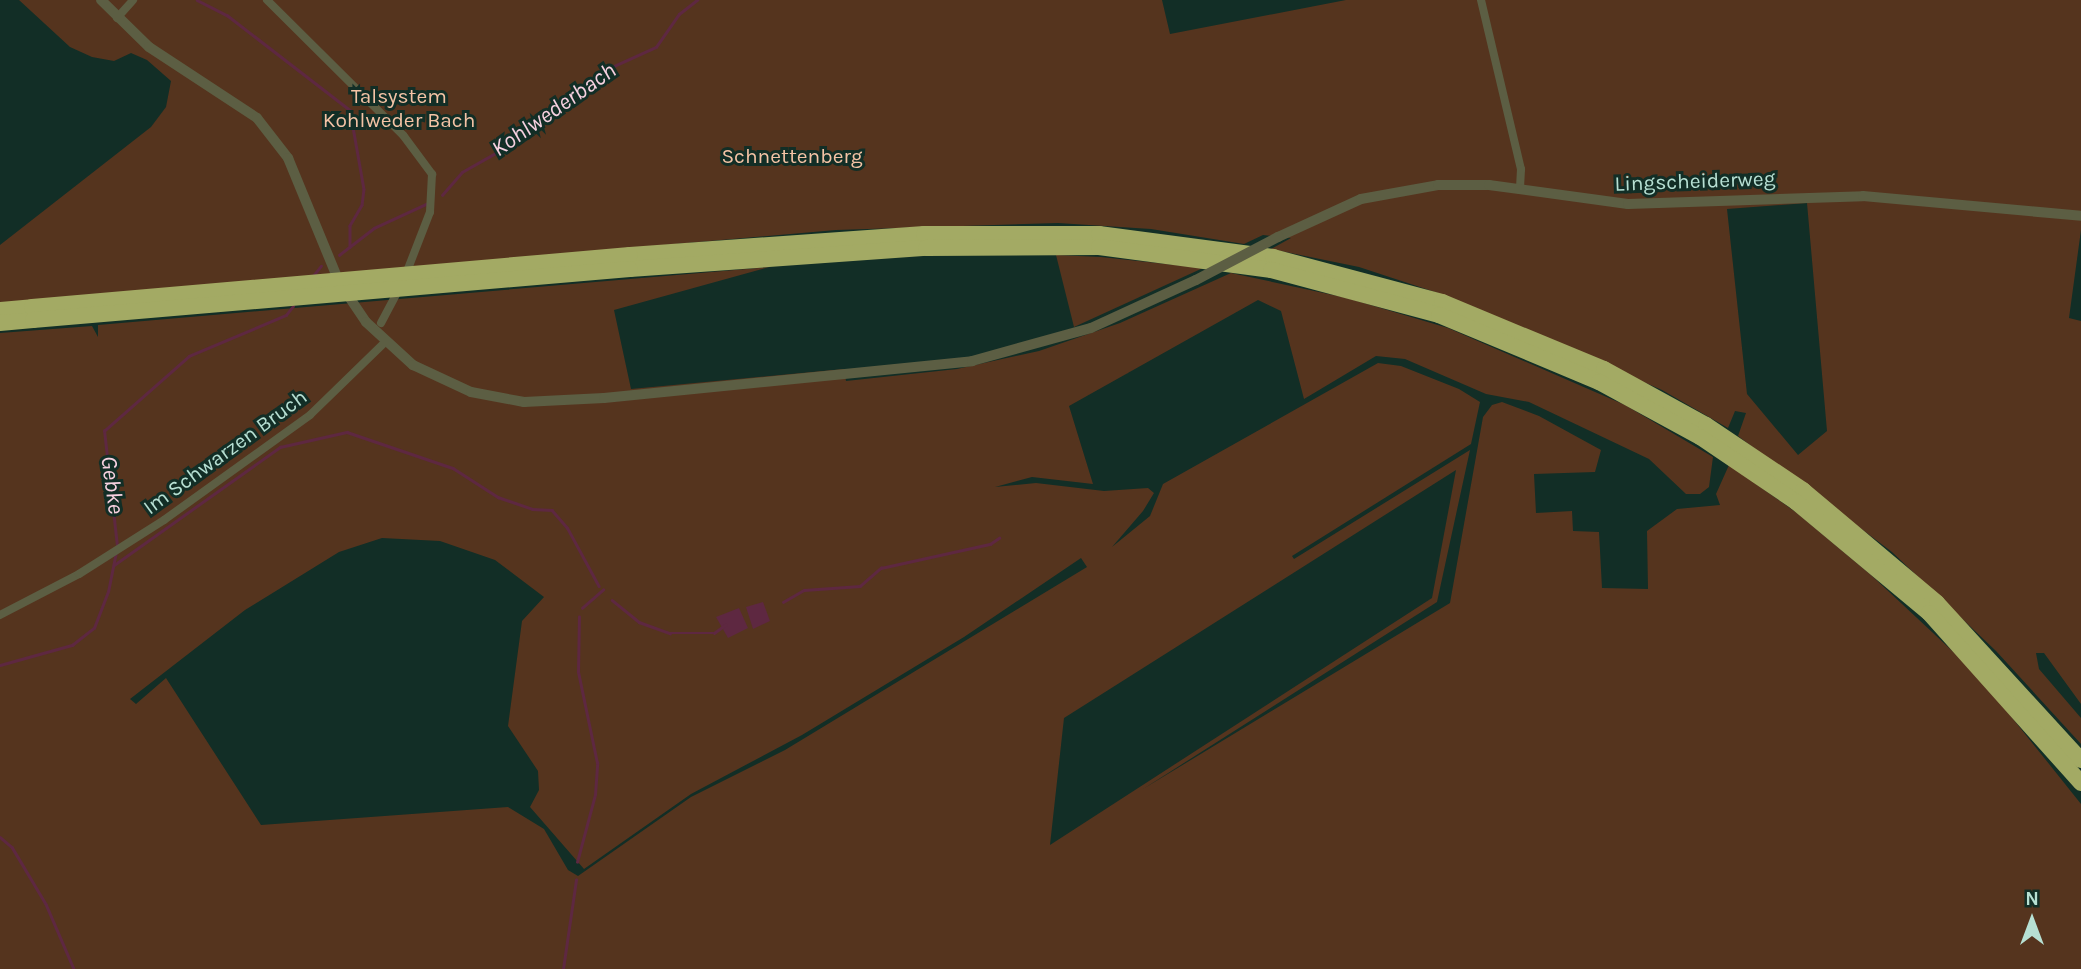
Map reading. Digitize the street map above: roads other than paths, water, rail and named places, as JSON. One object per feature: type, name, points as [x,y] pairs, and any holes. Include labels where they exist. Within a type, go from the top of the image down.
[{"type":"highway","points":[[0,323],[32,314],[630,262],[885,236],[1099,234],[1273,257],[1442,302],[1614,375],[1706,425],[1803,491],[1937,603],[2081,760]]},
{"type":"highway","points":[[630,262],[926,247],[1099,247],[1271,270],[1439,315],[1546,357],[1619,392],[1700,437],[1796,502],[1928,613],[2081,783]]},
{"type":"highway","points":[[0,310],[32,314]]},
{"type":"street","name":"Lingscheiderweg","points":[[101,0],[149,47],[245,108],[268,130],[299,181],[338,282],[385,342],[433,376],[471,392],[524,402],[604,398],[938,366],[1004,355],[1113,319],[1361,199],[1413,186],[1476,185],[1587,201],[1648,204],[1875,197],[2081,216]]},
{"type":"street","points":[[117,18],[134,0]]},
{"type":"street","points":[[267,0],[403,135],[432,174],[430,212],[381,323]]},
{"type":"street","points":[[1481,0],[1521,169],[1520,190]]},
{"type":"street","name":"Im Schwarzen Bruch","points":[[0,615],[106,558],[310,415],[385,342]]},
{"type":"waterway","points":[[197,0],[227,15],[350,110],[364,189],[362,205],[350,226],[350,247]]},
{"type":"waterway","name":"Kohlwederbach","points":[[442,195],[462,172],[508,146],[601,72],[656,47],[679,14],[697,0]]},
{"type":"waterway","name":"Kohlwederbach","points":[[339,255],[374,228],[426,204]]},
{"type":"waterway","name":"Gebke","points":[[312,277],[321,266]]},
{"type":"waterway","name":"Gebke","points":[[117,546],[104,431],[189,356],[286,315],[293,306]]},
{"type":"waterway","points":[[114,565],[280,447],[347,432],[453,468],[498,497],[532,509],[552,510],[567,527],[599,586]]},
{"type":"waterway","points":[[783,602],[804,590],[860,586],[881,568],[990,544],[999,538]]},
{"type":"waterway","name":"Gebke","points":[[0,665],[72,645],[94,628],[108,592],[116,552]]},
{"type":"waterway","points":[[582,608],[603,590]]},
{"type":"waterway","points":[[612,600],[639,622],[670,633],[714,633],[725,625]]},
{"type":"waterway","points":[[577,862],[595,795],[597,763],[578,672],[579,617]]},
{"type":"waterway","points":[[0,837],[12,847],[46,904],[74,969]]},
{"type":"waterway","points":[[563,969],[576,880]]},
{"type":"park label","name":"Talsystem Kohlweder Bach","points":[[399,108]]},
{"type":"park label","name":"Schnettenberg","points":[[792,156]]}]
